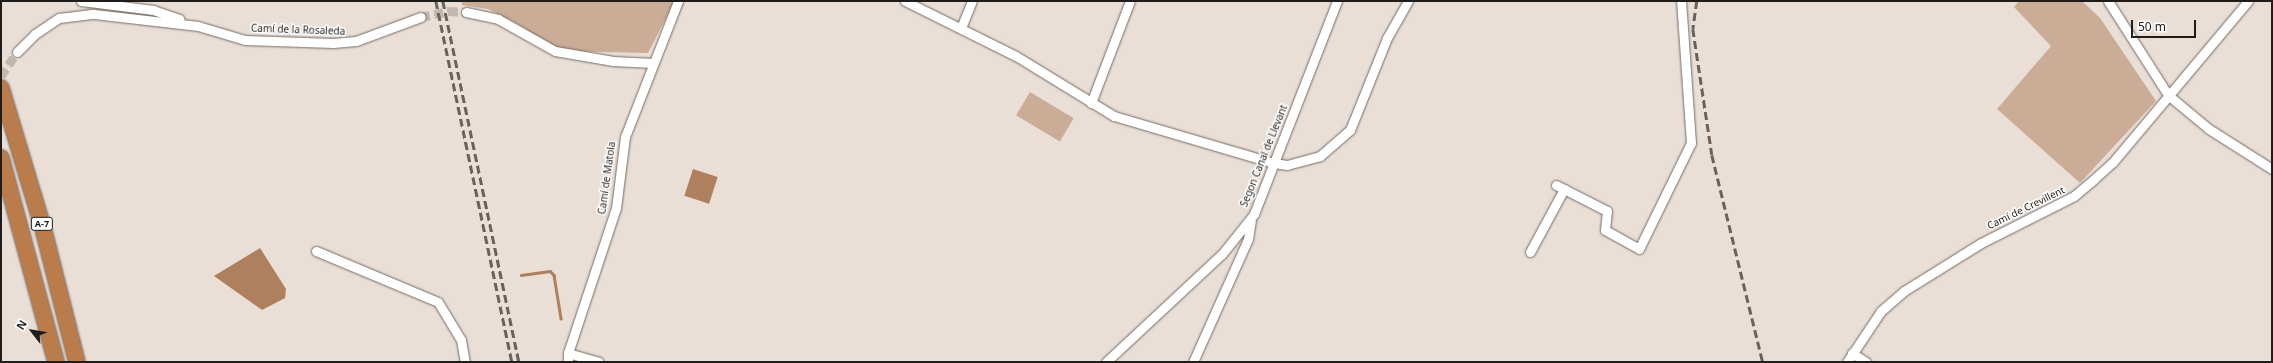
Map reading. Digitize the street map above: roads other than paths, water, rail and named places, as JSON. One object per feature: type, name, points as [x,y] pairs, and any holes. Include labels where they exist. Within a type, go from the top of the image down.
[{"type":"highway","name":"A-7","points":[[1,88],[43,228],[77,362]]},
{"type":"highway","name":"A-7","points":[[1,158],[56,362]]},
{"type":"street","points":[[81,1],[105,2],[153,10],[198,26]]},
{"type":"street","name":"Camí de Matola","points":[[568,357],[616,208],[619,171],[625,136],[678,1]]},
{"type":"street","points":[[905,1],[1016,56],[1091,103],[1132,123],[1274,163],[1294,163],[1320,156],[1350,130],[1386,38],[1408,1]]},
{"type":"street","points":[[962,28],[972,1]]},
{"type":"street","points":[[1091,103],[1130,1]]},
{"type":"street","name":"Segon Canal de Llevant","points":[[1106,362],[1222,254],[1251,218],[1337,1]]},
{"type":"street","points":[[1530,252],[1560,187],[1608,211],[1605,230],[1639,249],[1691,143],[1681,1]]},
{"type":"street","points":[[2108,1],[2168,95],[2208,129],[2272,169]]},
{"type":"street","name":"Camí de Crevillent","points":[[1846,362],[1881,311],[1904,291],[1981,243],[2074,196],[2113,162],[2248,1]]},
{"type":"street","points":[[466,12],[498,19],[555,51],[613,61],[653,63]]},
{"type":"street","name":"Camí de la Rosaleda","points":[[16,52],[35,34],[59,18],[94,14],[198,26],[245,40],[333,43],[356,41],[420,17]]},
{"type":"street","points":[[1193,362],[1248,239],[1251,218]]},
{"type":"street","points":[[316,251],[438,302],[461,340],[465,362]]},
{"type":"street","points":[[1852,353],[1866,362]]},
{"type":"street","points":[[568,357],[599,362]]},
{"type":"waterway","points":[[521,275],[550,271],[554,275],[561,318]]},
{"type":"tunnel","points":[[421,17],[449,11],[466,12]]},
{"type":"tunnel","points":[[1,76],[17,52]]},
{"type":"railway","points":[[436,1],[512,362]]},
{"type":"railway","points":[[443,1],[519,362]]},
{"type":"railway","points":[[1697,1],[1693,29],[1712,155],[1763,362]]}]
